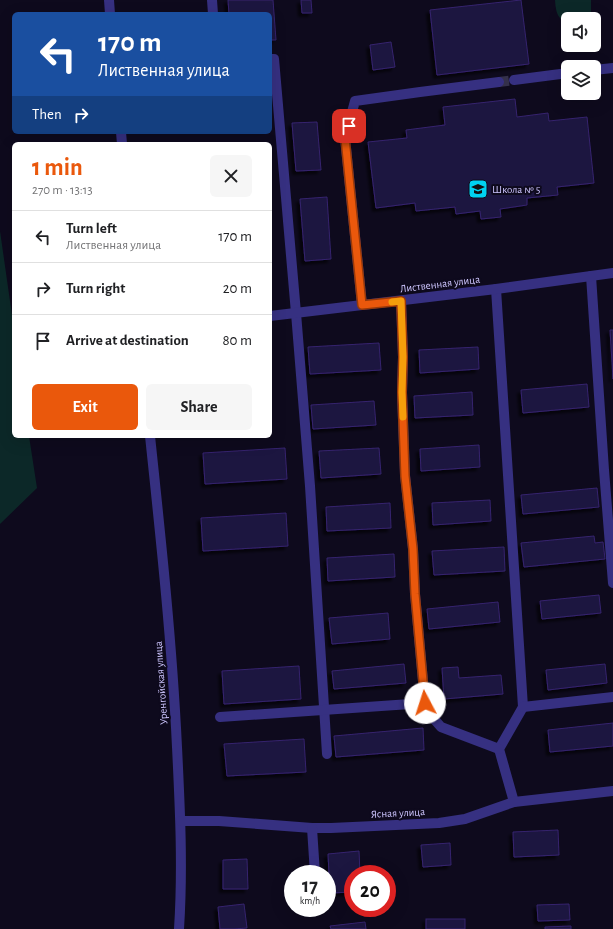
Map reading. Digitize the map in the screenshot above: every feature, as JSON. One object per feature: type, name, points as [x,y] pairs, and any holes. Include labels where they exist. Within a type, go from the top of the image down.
[{"type":"street","points":[[109,0],[110,12]]},
{"type":"street","points":[[212,0],[213,12]]},
{"type":"street","points":[[272,59],[274,59],[310,486],[327,754]]},
{"type":"street","points":[[601,69],[613,68]]},
{"type":"street","points":[[514,80],[561,74]]},
{"type":"street","points":[[362,305],[345,138],[356,101],[499,82]]},
{"type":"street","name":"Лиственная улица","points":[[272,316],[401,301],[613,273]]},
{"type":"street","points":[[591,276],[613,583]]},
{"type":"street","points":[[496,289],[523,706],[499,749],[514,802]]},
{"type":"street","points":[[401,301],[405,476],[413,549],[415,594],[425,703],[428,712],[441,727],[499,749]]},
{"type":"street","name":"Уренгойская улица","points":[[150,438],[165,577],[175,703],[181,821],[181,898],[179,929]]},
{"type":"street","points":[[523,706],[613,697]]},
{"type":"street","points":[[220,717],[425,703]]},
{"type":"street","name":"Ясная улица","points":[[181,821],[218,821],[312,828],[439,823],[464,819],[514,802],[613,791]]},
{"type":"street","points":[[312,828],[314,865]]},
{"type":"green space","points":[[555,0],[591,0],[591,12],[561,12],[561,20],[556,8]]},
{"type":"green space","points":[[0,231],[12,315],[12,438],[29,438],[37,488],[0,524]]},
{"type":"building","points":[[228,0],[273,0],[276,40],[272,40],[272,12],[229,12]]},
{"type":"building","points":[[301,0],[311,0],[312,13],[302,13]]},
{"type":"building","points":[[521,0],[529,64],[437,75],[430,10]]},
{"type":"building","points":[[391,42],[395,67],[373,70],[370,45]]},
{"type":"building","points":[[515,99],[517,117],[548,113],[549,121],[587,117],[594,183],[557,187],[558,195],[527,198],[527,205],[500,209],[501,217],[481,219],[480,211],[456,214],[455,207],[416,211],[415,203],[376,208],[368,142],[407,138],[406,130],[445,125],[443,107]]},
{"type":"building","points":[[317,122],[321,170],[296,171],[292,123]]},
{"type":"building","points":[[327,197],[331,259],[305,261],[300,199]]},
{"type":"building","points":[[610,330],[613,330],[613,379]]},
{"type":"building","points":[[379,343],[381,370],[310,374],[308,347]]},
{"type":"building","points":[[478,347],[479,369],[420,373],[419,350]]},
{"type":"building","points":[[587,384],[589,407],[523,413],[521,390]]},
{"type":"building","points":[[472,392],[473,415],[415,418],[414,396]]},
{"type":"building","points":[[374,401],[376,425],[313,429],[311,405]]},
{"type":"building","points":[[479,445],[480,467],[421,471],[420,449]]},
{"type":"building","points":[[285,448],[287,479],[205,484],[203,453]]},
{"type":"building","points":[[379,448],[381,474],[321,478],[319,451]]},
{"type":"building","points":[[597,488],[599,507],[523,514],[521,495]]},
{"type":"building","points":[[490,500],[491,521],[433,525],[432,503]]},
{"type":"building","points":[[390,503],[391,528],[327,531],[326,507]]},
{"type":"building","points":[[286,513],[288,546],[203,551],[201,518]]},
{"type":"building","points":[[594,536],[595,543],[603,542],[605,559],[524,567],[521,543]]},
{"type":"building","points":[[504,547],[505,571],[434,575],[432,551]]},
{"type":"building","points":[[394,554],[395,577],[328,581],[327,558]]},
{"type":"building","points":[[599,595],[601,613],[542,619],[540,601]]},
{"type":"building","points":[[498,602],[500,622],[429,629],[427,609]]},
{"type":"building","points":[[388,613],[390,639],[332,644],[329,618]]},
{"type":"building","points":[[404,664],[406,683],[334,689],[332,671]]},
{"type":"building","points":[[605,664],[607,683],[548,690],[546,670]]},
{"type":"building","points":[[299,666],[301,699],[224,704],[222,671]]},
{"type":"building","points":[[458,667],[459,678],[501,675],[503,694],[444,699],[442,668]]},
{"type":"building","points":[[613,723],[613,746],[550,752],[548,730]]},
{"type":"building","points":[[423,728],[424,750],[336,757],[334,736]]},
{"type":"building","points":[[304,739],[306,772],[227,776],[224,744]]},
{"type":"building","points":[[558,830],[559,855],[514,857],[513,832]]},
{"type":"building","points":[[450,843],[451,865],[423,867],[421,845]]},
{"type":"building","points":[[359,851],[360,865],[344,865],[344,892],[336,893],[336,865],[329,865],[328,854]]},
{"type":"building","points":[[247,859],[248,889],[223,889],[223,860]]},
{"type":"building","points":[[244,904],[247,928],[220,929],[218,907]]},
{"type":"building","points":[[569,904],[570,920],[538,921],[537,905]]},
{"type":"building","points":[[426,919],[465,919],[465,929],[426,929]]},
{"type":"building","points":[[365,922],[366,929],[331,929],[330,926]]},
{"type":"building","points":[[571,926],[571,929],[545,929],[545,927]]},
{"type":"tunnel","points":[[499,82],[514,80]]},
{"type":"slow traffic","points":[[392,302],[401,301],[403,417]]},
{"type":"place","name":"Школа № 5","points":[[478,189]]},
{"type":"route","points":[[349,126],[345,138],[362,305],[401,301],[405,476],[413,549],[415,594],[425,703]]}]
